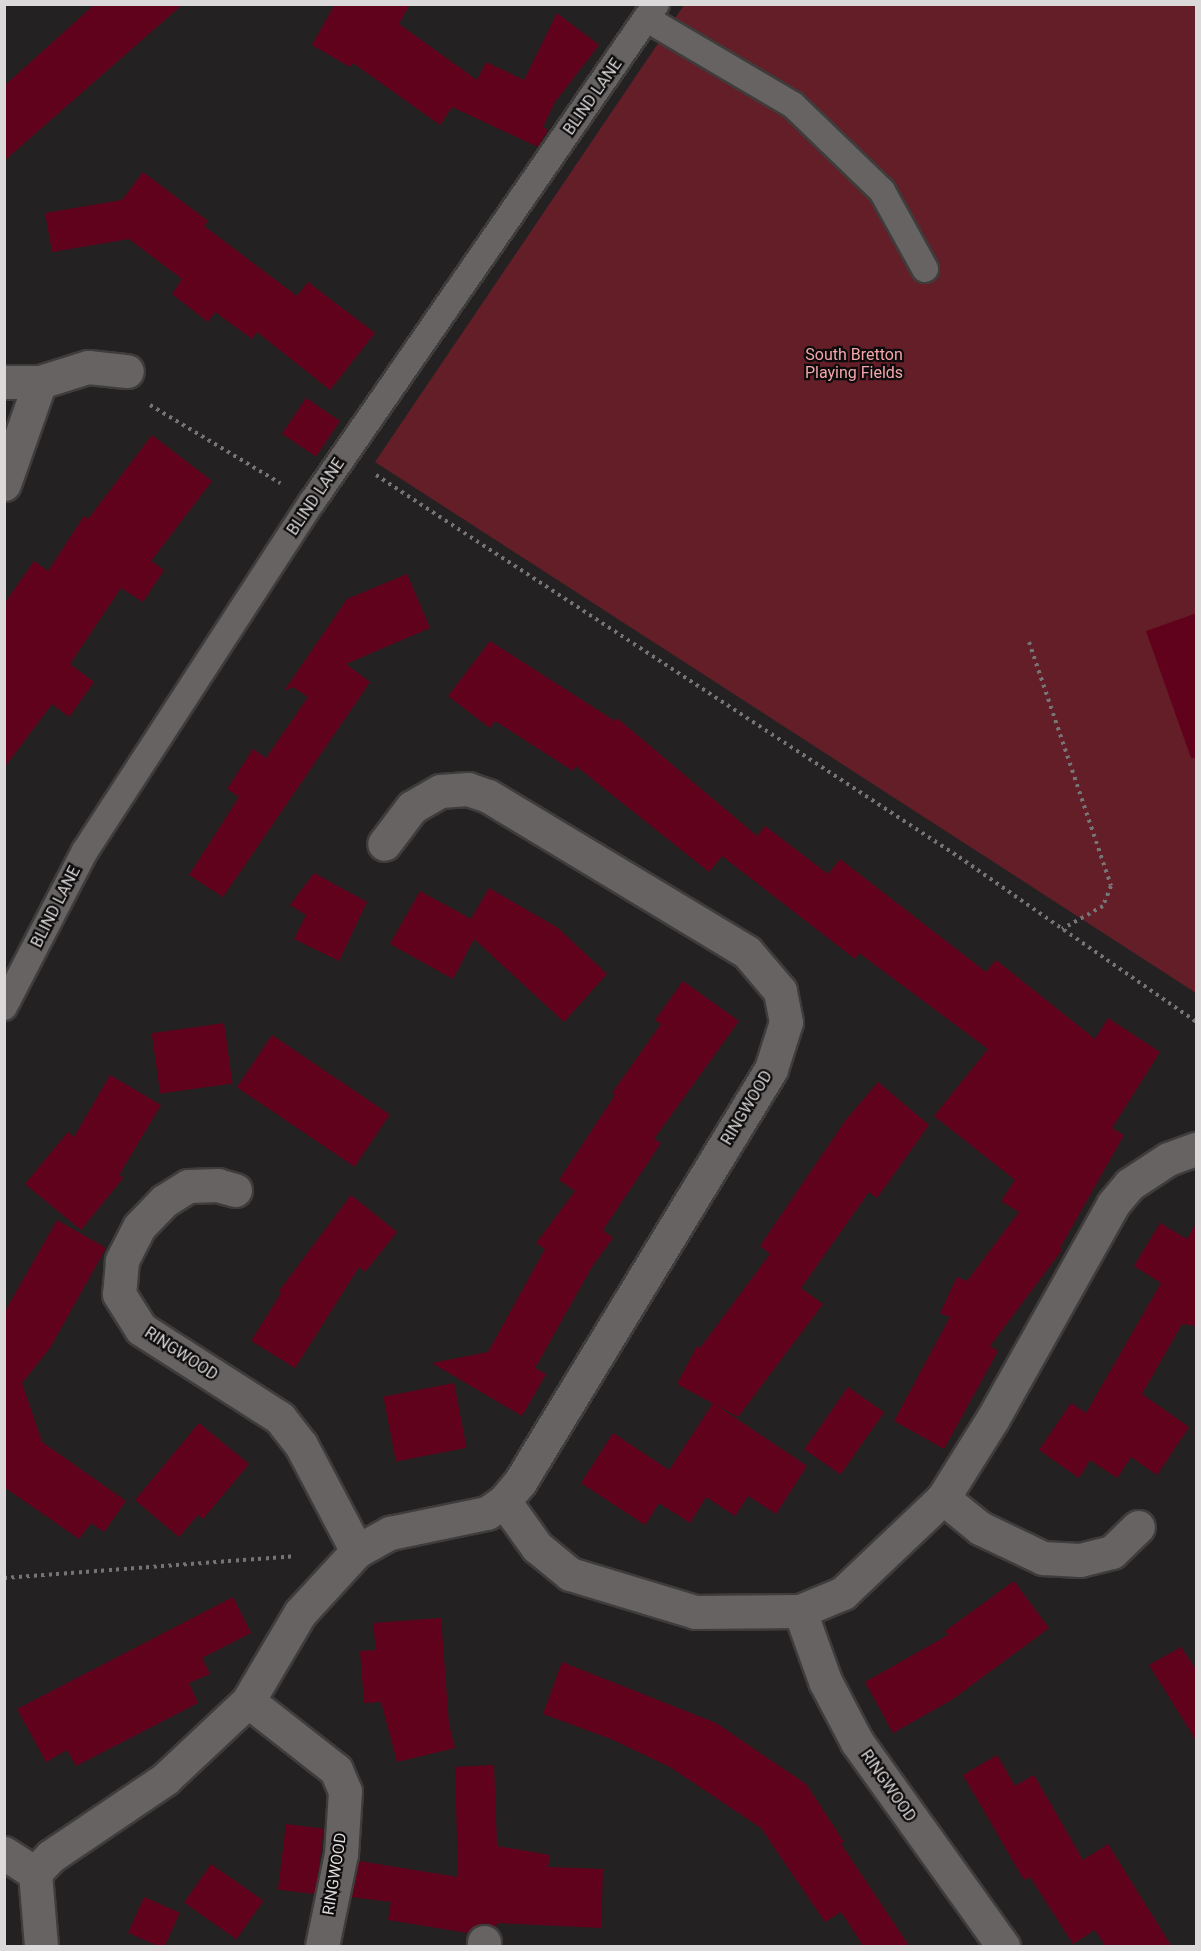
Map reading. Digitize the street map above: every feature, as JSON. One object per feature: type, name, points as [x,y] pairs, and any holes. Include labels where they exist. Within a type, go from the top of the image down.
[{"type":"street","points":[[4,382],[40,382],[88,367],[126,371]]},
{"type":"street","points":[[4,484],[40,382]]},
{"type":"street","name":"RINGWOOD","points":[[35,1873],[51,1856],[165,1779],[248,1701],[300,1613],[357,1551],[390,1533],[488,1513],[504,1501],[520,1482],[771,1070],[786,1022],[780,991],[747,952],[488,796],[468,789],[440,791],[412,807],[384,844]]},
{"type":"street","points":[[504,1501],[537,1547],[570,1574],[695,1612],[800,1611],[843,1593],[943,1498],[992,1420],[1113,1204],[1130,1184],[1168,1160],[1197,1149]]},
{"type":"street","name":"RINGWOOD","points":[[235,1190],[218,1185],[188,1186],[164,1201],[140,1227],[122,1262],[119,1294],[141,1329],[280,1418],[301,1445],[357,1551]]},
{"type":"street","points":[[943,1498],[980,1528],[1043,1558],[1080,1560],[1112,1552],[1138,1527]]},
{"type":"street","name":"RINGWOOD","points":[[800,1611],[825,1682],[857,1742],[1003,1947]]},
{"type":"street","name":"RINGWOOD","points":[[248,1701],[336,1770],[345,1791],[341,1854],[322,1947]]},
{"type":"street","points":[[4,1852],[35,1873],[41,1947]]},
{"type":"lane","points":[[652,12],[793,105],[882,191],[926,269]]},
{"type":"lane","name":"BLIND LANE","points":[[4,1007],[85,851],[312,502],[652,12]]},
{"type":"path","points":[[149,404],[312,502]]},
{"type":"path","points":[[345,454],[959,857],[1197,1022]]},
{"type":"path","points":[[1029,642],[1111,886],[1103,906],[1061,929]]},
{"type":"path","points":[[4,1578],[357,1551]]},
{"type":"green space","name":"South Bretton Playing Fields","points":[[684,5],[1196,5],[1196,993],[375,462]]},
{"type":"building","points":[[95,4],[183,4],[4,161],[4,86]]},
{"type":"building","points":[[335,4],[410,4],[399,24],[477,80],[486,62],[524,80],[557,13],[599,45],[555,102],[543,127],[548,130],[538,147],[452,107],[440,125],[353,63],[350,67],[312,45]]},
{"type":"building","points":[[143,172],[208,221],[204,226],[297,296],[308,282],[375,333],[330,390],[257,332],[252,339],[215,312],[208,322],[172,294],[182,279],[129,239],[52,252],[45,213],[122,200]]},
{"type":"building","points":[[306,398],[340,421],[316,457],[282,434]]},
{"type":"building","points":[[152,435],[212,481],[151,561],[164,570],[143,602],[121,588],[70,664],[94,682],[69,717],[52,704],[4,768],[4,604],[34,561],[48,571],[84,516],[88,519]]},
{"type":"building","points":[[407,574],[430,628],[346,664],[370,682],[223,897],[189,875],[239,797],[227,789],[253,749],[266,758],[308,697],[293,687],[284,691],[347,599]]},
{"type":"building","points":[[1197,613],[1197,758],[1191,758],[1146,631]]},
{"type":"building","points":[[490,641],[615,721],[617,718],[757,836],[765,826],[828,874],[840,859],[986,972],[996,960],[1095,1039],[1108,1018],[1160,1052],[1112,1128],[1124,1135],[1060,1248],[1062,1250],[990,1346],[998,1351],[944,1449],[894,1421],[950,1317],[940,1313],[957,1277],[967,1281],[1019,1212],[1001,1201],[1015,1180],[934,1116],[988,1049],[859,953],[855,959],[722,856],[709,872],[576,766],[573,771],[495,721],[490,728],[448,696]]},
{"type":"building","points":[[314,873],[367,902],[339,961],[294,939],[306,915],[290,905]]},
{"type":"building","points":[[489,888],[558,928],[607,974],[564,1022],[474,939],[453,979],[390,944],[420,891],[471,919]]},
{"type":"building","points":[[683,981],[739,1021],[654,1139],[661,1143],[603,1230],[613,1238],[593,1265],[535,1368],[546,1374],[522,1416],[432,1363],[488,1352],[545,1249],[536,1243],[575,1191],[559,1180],[615,1095],[612,1093],[661,1024],[655,1020]]},
{"type":"building","points":[[224,1023],[232,1083],[160,1094],[152,1033]]},
{"type":"building","points":[[272,1035],[390,1114],[354,1167],[237,1087]]},
{"type":"building","points":[[110,1075],[161,1105],[119,1175],[123,1178],[81,1230],[25,1184],[68,1132],[74,1137]]},
{"type":"building","points":[[878,1082],[929,1125],[877,1198],[869,1192],[801,1288],[823,1304],[738,1417],[677,1384],[697,1346],[700,1348],[770,1254],[760,1246],[845,1121]]},
{"type":"building","points":[[351,1195],[397,1232],[365,1272],[359,1267],[295,1368],[251,1341],[281,1293],[279,1291]]},
{"type":"building","points":[[57,1220],[106,1248],[50,1348],[22,1383],[42,1442],[126,1501],[104,1532],[91,1523],[79,1539],[4,1487],[4,1313]]},
{"type":"building","points":[[1197,1222],[1197,1326],[1182,1324],[1142,1394],[1189,1427],[1157,1475],[1131,1457],[1117,1478],[1090,1460],[1079,1478],[1039,1450],[1071,1403],[1086,1413],[1161,1283],[1134,1266],[1160,1223],[1187,1239]]},
{"type":"building","points":[[454,1383],[467,1448],[396,1462],[383,1397]]},
{"type":"building","points":[[848,1387],[884,1412],[840,1474],[804,1449]]},
{"type":"building","points":[[713,1403],[807,1466],[776,1514],[748,1496],[735,1516],[706,1497],[690,1523],[659,1503],[645,1525],[581,1483],[613,1433],[669,1470]]},
{"type":"building","points":[[199,1423],[249,1464],[203,1519],[198,1515],[179,1537],[135,1500]]},
{"type":"building","points":[[1014,1581],[1049,1628],[953,1699],[893,1733],[865,1682],[948,1635],[945,1631]]},
{"type":"building","points":[[233,1597],[251,1633],[202,1658],[210,1674],[189,1683],[198,1703],[76,1766],[67,1750],[46,1762],[17,1709]]},
{"type":"building","points":[[441,1618],[449,1725],[455,1748],[397,1762],[381,1702],[364,1703],[360,1651],[376,1650],[373,1623]]},
{"type":"building","points":[[1181,1647],[1197,1671],[1197,1742],[1149,1665]]},
{"type":"building","points":[[562,1662],[716,1723],[806,1784],[844,1842],[841,1844],[910,1947],[864,1947],[841,1912],[825,1922],[761,1828],[670,1767],[611,1739],[543,1714]]},
{"type":"building","points":[[997,1755],[1015,1786],[1034,1775],[1083,1860],[1108,1844],[1172,1947],[1106,1947],[1095,1930],[1073,1944],[1030,1877],[1024,1880],[963,1775]]},
{"type":"building","points":[[494,1765],[497,1846],[550,1855],[548,1867],[603,1869],[601,1928],[497,1923],[496,1928],[483,1923],[468,1933],[388,1920],[391,1902],[351,1897],[359,1861],[458,1877],[455,1767]]},
{"type":"building","points":[[286,1824],[324,1829],[316,1894],[278,1890]]},
{"type":"building","points":[[211,1864],[263,1901],[236,1939],[184,1903]]},
{"type":"building","points":[[144,1897],[180,1913],[165,1946],[158,1946],[128,1933]]}]
